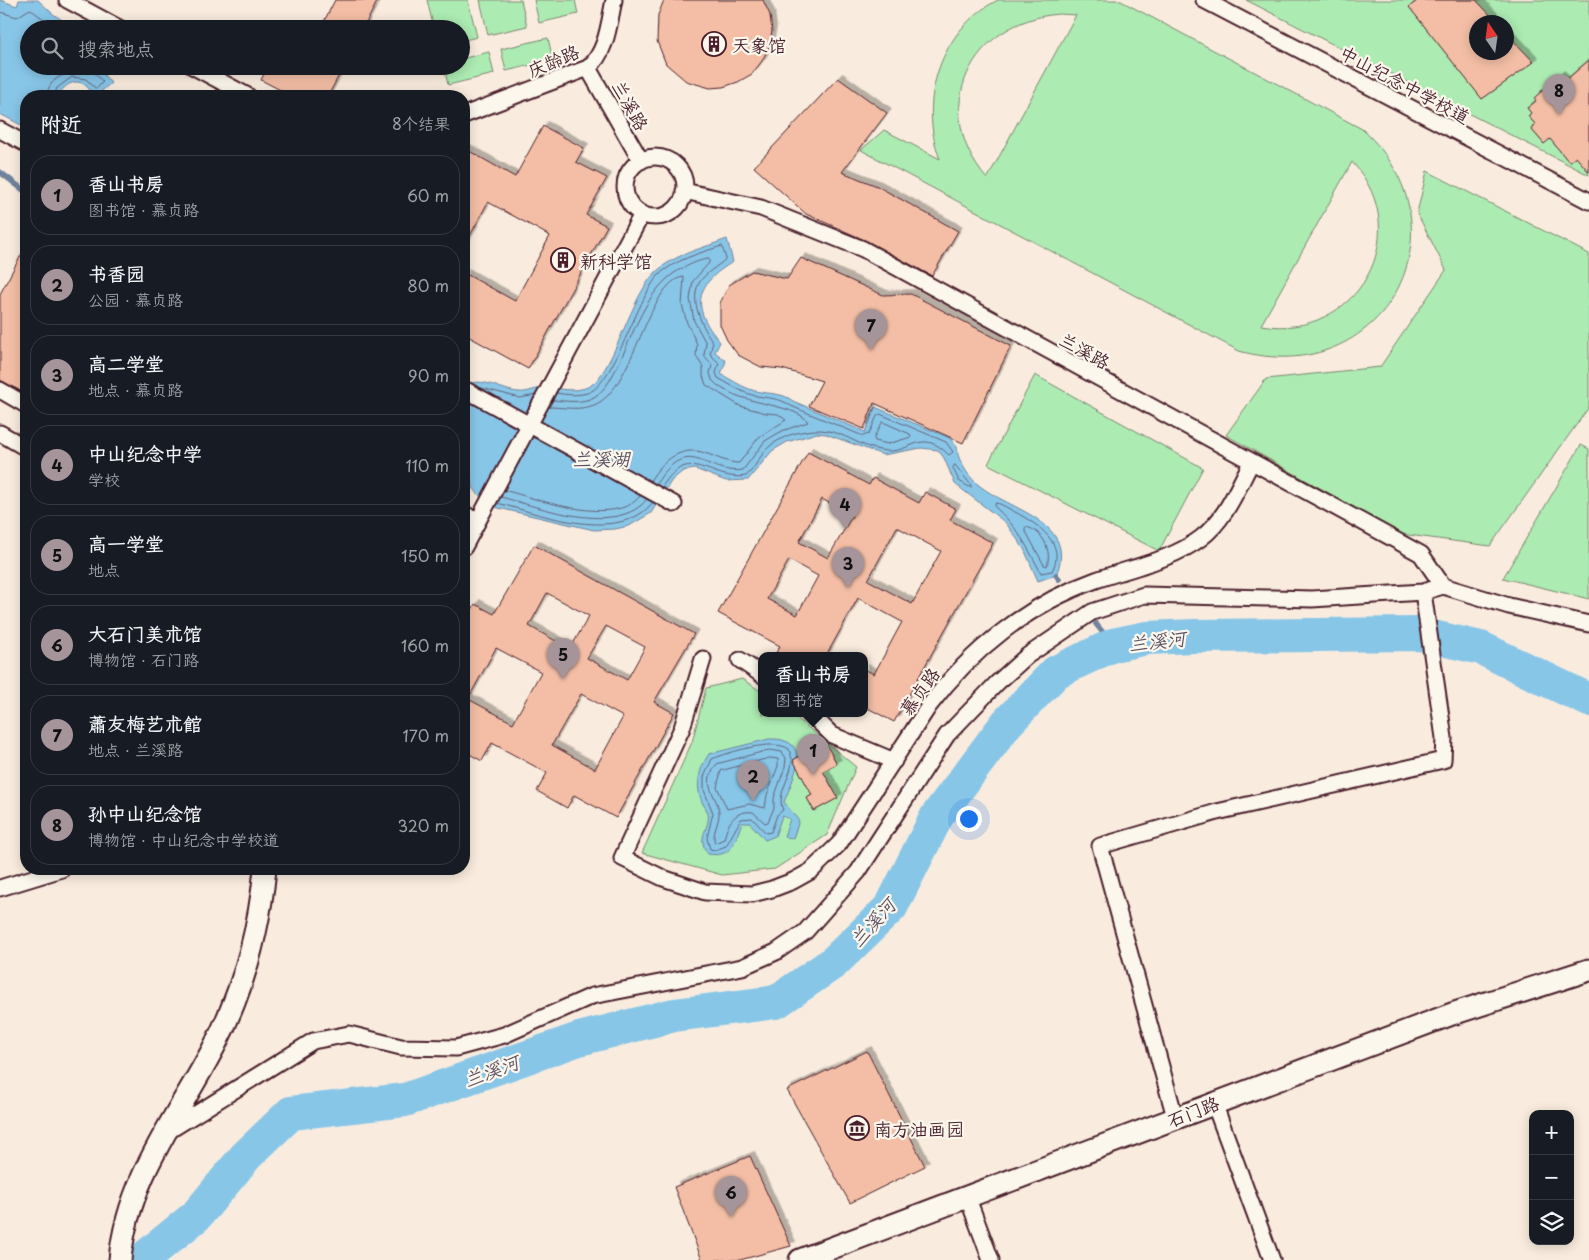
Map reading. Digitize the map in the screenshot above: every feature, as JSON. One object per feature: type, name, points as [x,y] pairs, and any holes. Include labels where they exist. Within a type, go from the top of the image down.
[{"type":"street","points":[[67,0],[104,20]]},
{"type":"street","name":"庆龄路","points":[[470,113],[577,74],[588,68],[599,56],[603,46],[614,0]]},
{"type":"street","name":"中山纪念中学校道","points":[[1204,0],[1589,201]]},
{"type":"street","name":"兰溪路","points":[[588,68],[641,161]]},
{"type":"street","points":[[209,75],[237,90]]},
{"type":"street","points":[[0,130],[20,141]]},
{"type":"street","points":[[659,157],[676,165],[682,173],[684,191],[676,208],[669,213],[651,216],[642,214],[629,201],[625,183],[633,167],[641,161],[659,157]]},
{"type":"street","name":"兰溪路","points":[[684,191],[761,208],[863,249],[1251,463],[1421,554],[1443,586]]},
{"type":"street","points":[[470,536],[642,214]]},
{"type":"street","points":[[0,390],[20,402]]},
{"type":"street","points":[[470,392],[672,503]]},
{"type":"street","points":[[0,433],[20,445]]},
{"type":"street","name":"慕贞路","points":[[703,659],[682,728],[622,858],[662,878],[705,892],[727,895],[772,889],[811,871],[826,858],[852,828],[945,684],[994,638],[1057,597],[1184,548],[1201,538],[1223,514],[1251,463]]},
{"type":"street","points":[[470,518],[477,523]]},
{"type":"street","points":[[164,1134],[313,1041],[349,1034],[400,1047],[456,1048],[504,1034],[592,996],[742,967],[776,952],[805,932],[858,872],[947,734],[997,682],[1027,656],[1092,612],[1144,595],[1312,599],[1423,593],[1443,586],[1509,606],[1589,624]]},
{"type":"street","points":[[1175,1117],[1100,846],[1217,812],[1443,760],[1444,738],[1423,593]]},
{"type":"street","points":[[740,660],[758,672]]},
{"type":"street","points":[[814,717],[832,735],[894,761]]},
{"type":"street","points":[[0,888],[42,875]]},
{"type":"street","points":[[121,1251],[136,1192],[164,1134],[214,1047],[232,1010],[255,937],[264,875]]},
{"type":"street","name":"石门路","points":[[800,1260],[1214,1102],[1452,1014],[1589,970]]},
{"type":"street","points":[[1214,1102],[1272,1260]]},
{"type":"street","points":[[967,1196],[991,1260]]},
{"type":"green space","points":[[427,0],[468,0],[477,37],[470,39],[470,20],[432,20]]},
{"type":"green space","points":[[480,0],[521,0],[527,26],[488,35]]},
{"type":"green space","points":[[534,0],[575,0],[578,14],[539,23]]},
{"type":"green space","points":[[998,0],[1119,0],[1362,129],[1394,169],[1410,212],[1410,254],[1396,292],[1370,325],[1334,347],[1290,357],[1239,351],[861,150],[884,130],[940,159],[934,137],[931,114],[933,91],[939,68],[949,47],[962,28],[978,12]],"holes":[[[1059,14],[1076,15],[987,179],[970,152],[961,125],[960,98],[967,73],[982,51],[1002,33],[1028,20]],[[1352,162],[1371,190],[1379,220],[1377,250],[1367,277],[1349,300],[1325,317],[1295,326],[1261,325]]]},
{"type":"green space","points":[[1246,0],[1589,0],[1589,175]]},
{"type":"green space","points":[[548,38],[553,60],[506,71],[501,49]]},
{"type":"green space","points":[[489,52],[494,74],[448,85],[446,75],[470,75],[470,57]]},
{"type":"green space","points":[[1427,171],[1589,254],[1589,407],[1490,546],[1401,534],[1226,435],[1266,379],[1380,367],[1446,270],[1417,213]]},
{"type":"green space","points":[[1035,375],[1203,468],[1159,551],[988,464]]},
{"type":"green space","points":[[1581,445],[1589,449],[1589,599],[1503,578]]},
{"type":"green space","points":[[742,679],[758,689],[758,717],[796,717],[856,767],[827,835],[775,869],[722,875],[642,853],[692,742],[706,688]]},
{"type":"water","points":[[0,0],[17,6],[19,0],[38,0],[62,20],[20,20],[20,75],[104,75],[111,83],[103,90],[89,90],[85,85],[77,82],[69,84],[62,90],[20,90],[20,124],[0,114]]},
{"type":"water","name":"兰溪湖","points":[[727,239],[733,262],[720,270],[711,279],[704,288],[701,297],[704,318],[720,342],[715,352],[726,361],[721,374],[749,389],[778,394],[865,432],[875,407],[950,438],[957,447],[958,455],[964,468],[976,483],[993,495],[1038,520],[1050,530],[1058,542],[1061,557],[1056,575],[1038,581],[1024,549],[1006,523],[955,484],[944,458],[938,450],[921,448],[883,455],[826,434],[817,433],[787,442],[772,451],[748,480],[726,481],[695,469],[683,471],[672,480],[651,513],[629,526],[615,529],[594,530],[494,507],[483,500],[474,489],[470,475],[470,383],[485,383],[522,392],[541,388],[578,390],[590,386],[606,366],[647,283],[663,266],[690,252]]},
{"type":"water","points":[[769,739],[785,741],[792,745],[796,752],[797,760],[794,778],[784,802],[799,821],[793,838],[784,837],[790,819],[782,816],[775,836],[765,840],[750,823],[742,823],[728,851],[723,854],[708,854],[704,848],[703,837],[708,813],[700,796],[699,777],[709,754]]},
{"type":"building","points":[[335,0],[378,0],[368,20],[325,20]]},
{"type":"building","name":"天象馆","points":[[664,0],[763,0],[770,15],[772,31],[769,47],[762,61],[752,74],[738,82],[723,87],[710,88],[686,81],[666,64],[657,41],[658,15]]},
{"type":"building","points":[[1418,0],[1476,0],[1490,15],[1469,15],[1469,60],[1514,60],[1514,41],[1534,62],[1482,99],[1409,7]]},
{"type":"building","points":[[1589,60],[1589,172],[1576,157],[1569,162],[1550,139],[1544,144],[1532,130],[1535,124],[1528,116],[1531,113],[1527,108],[1536,101],[1534,98],[1560,75],[1565,81]]},
{"type":"building","points":[[264,75],[339,75],[331,90],[280,90],[261,80]]},
{"type":"building","points":[[838,78],[887,113],[842,172],[877,186],[958,231],[932,276],[867,241],[806,214],[754,167]]},
{"type":"building","name":"新科学馆","points":[[543,126],[584,148],[576,162],[607,178],[586,215],[607,226],[528,369],[470,337],[470,276],[515,301],[550,236],[488,202],[470,236],[470,151],[515,177]]},
{"type":"building","points":[[20,257],[20,391],[0,380],[0,294]]},
{"type":"building","points":[[801,258],[883,295],[911,294],[1011,346],[963,443],[874,403],[864,429],[809,406],[822,381],[782,369],[761,367],[738,355],[727,340],[720,325],[720,303],[729,285],[752,271],[787,279]]},
{"type":"building","points":[[808,452],[869,485],[873,478],[919,503],[925,492],[956,509],[950,520],[993,543],[894,722],[868,708],[868,671],[874,674],[902,622],[858,598],[828,652],[776,652],[780,646],[718,613]],"holes":[[[822,499],[852,516],[828,558],[799,542]],[[897,527],[941,551],[912,604],[868,580]],[[789,560],[818,576],[797,615],[767,599]]]},
{"type":"building","points":[[534,545],[694,634],[654,702],[674,713],[616,818],[574,795],[567,808],[537,791],[547,773],[492,743],[482,761],[470,754],[470,700],[513,723],[541,672],[496,648],[470,695],[470,613],[475,604],[494,614]],"holes":[[[547,593],[589,616],[570,649],[529,626]],[[606,626],[645,647],[627,680],[587,658]],[[581,694],[623,717],[595,769],[552,745]]]},
{"type":"building","points":[[825,742],[837,764],[823,771],[838,798],[814,811],[807,798],[812,795],[793,760]]},
{"type":"building","name":"南方油画园","points":[[867,1051],[925,1166],[850,1203],[787,1090]]},
{"type":"building","points":[[750,1156],[791,1246],[740,1260],[702,1260],[674,1187]]},
{"type":"waterway","points":[[0,172],[20,187]]},
{"type":"waterway","points":[[1056,575],[1059,579]]},
{"type":"waterway","points":[[1096,624],[1113,645]]},
{"type":"waterway","name":"兰溪河","points":[[142,1260],[196,1216],[246,1156],[291,1113],[405,1100],[579,1039],[674,1015],[776,1002],[833,963],[891,907],[937,816],[1007,723],[1056,672],[1113,645],[1147,638],[1194,636],[1420,634],[1481,648],[1589,700]]},
{"type":"place","name":"天象馆","points":[[714,44]]},
{"type":"place","name":"孙中山纪念馆","points":[[1559,115]]},
{"type":"place","name":"新科学馆","points":[[563,260]]},
{"type":"place","name":"蕭友梅艺术館","points":[[871,350]]},
{"type":"place","name":"中山纪念中学","points":[[845,529]]},
{"type":"place","name":"高二学堂","points":[[848,588]]},
{"type":"place","name":"高一学堂","points":[[563,679]]},
{"type":"place","name":"香山书房","points":[[813,775]]},
{"type":"place","name":"书香园","points":[[753,801]]},
{"type":"place","name":"南方油画园","points":[[857,1128]]},
{"type":"place","name":"大石门美术馆","points":[[731,1217]]}]
